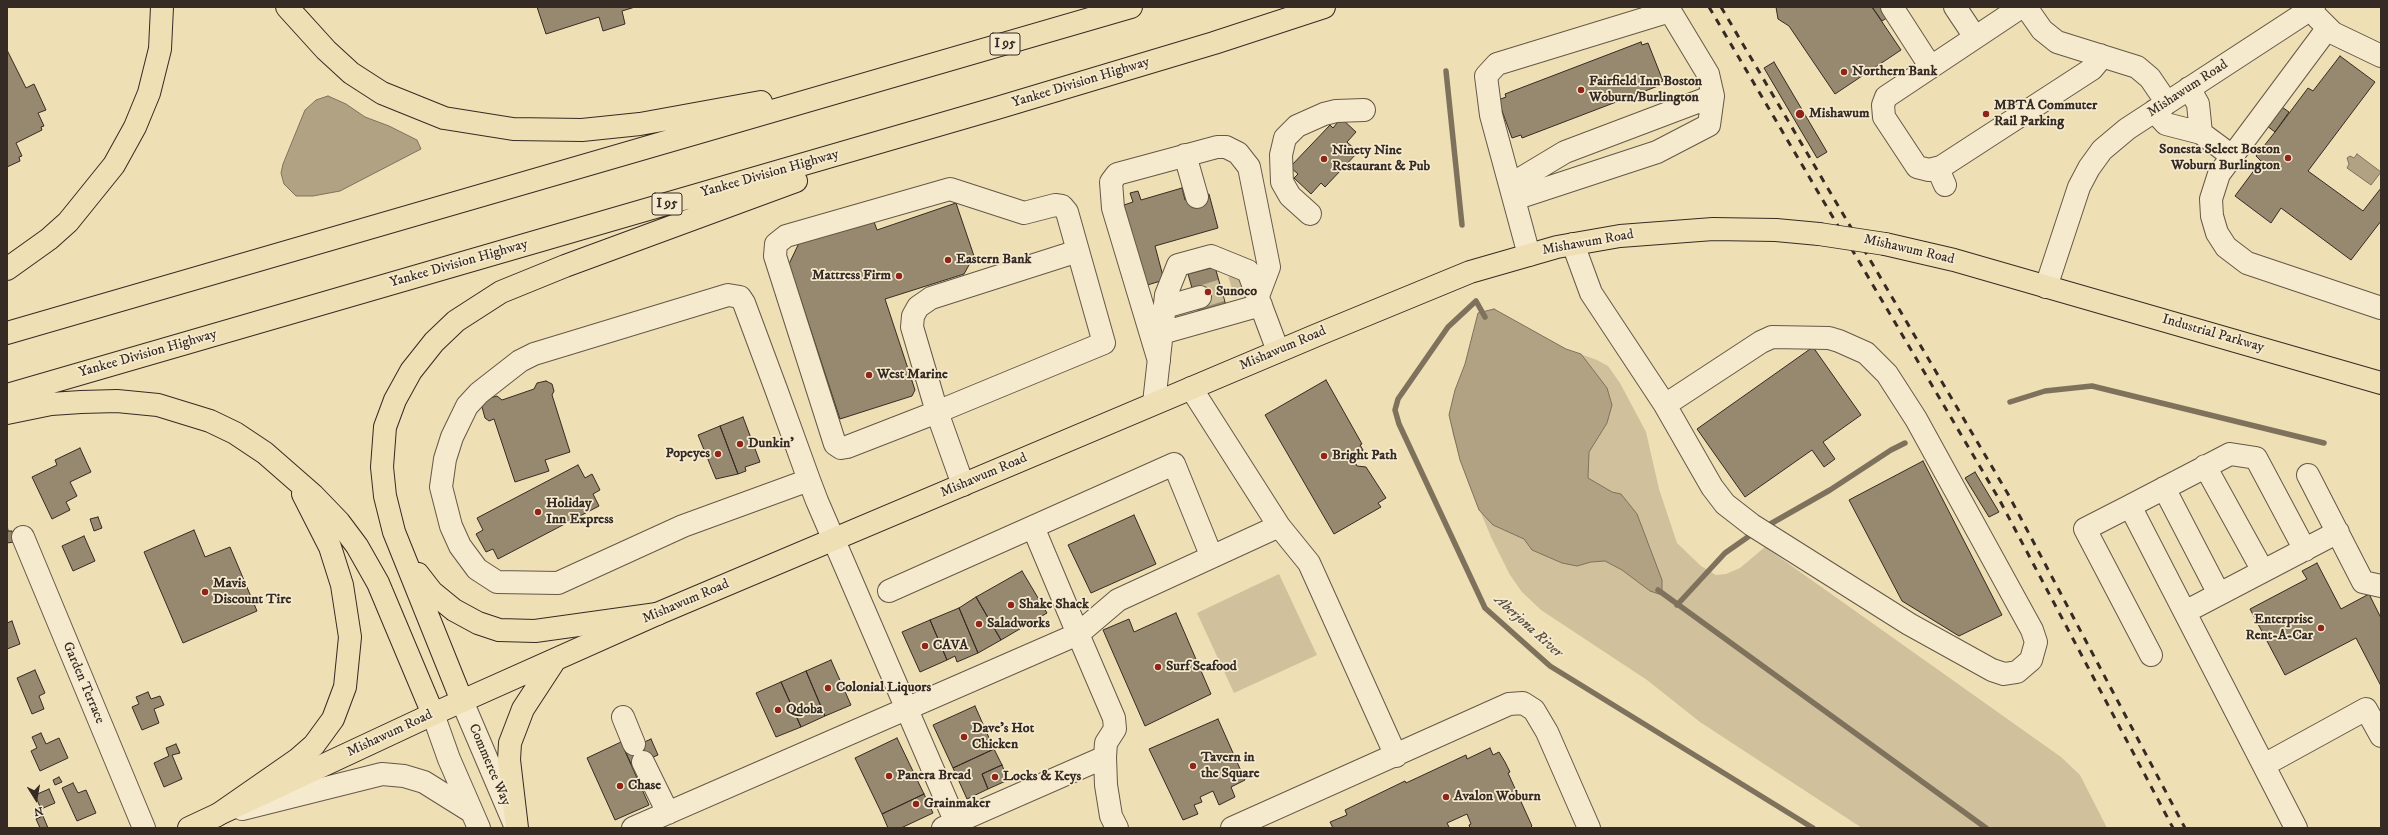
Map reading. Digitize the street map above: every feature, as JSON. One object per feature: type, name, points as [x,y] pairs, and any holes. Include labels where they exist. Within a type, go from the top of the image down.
[{"type":"main road","points":[[7,269],[49,239],[68,222],[114,165],[135,127],[149,93],[160,50],[162,7]]},
{"type":"main road","points":[[288,7],[326,50],[352,73],[382,93],[444,118],[480,125],[555,131],[610,128],[879,81]]},
{"type":"main road","name":"I 95","points":[[7,333],[1131,7]]},
{"type":"main road","name":"Yankee Division Highway","points":[[7,395],[997,108],[1214,43],[1324,7]]},
{"type":"main road","points":[[462,701],[394,532],[385,496],[382,467],[385,427],[395,400],[411,371],[434,342],[466,314],[501,292],[565,266],[997,108]]},
{"type":"main road","name":"Mishawum Road","points":[[189,828],[433,714],[657,614],[1278,351],[1450,280],[1530,254],[1573,244],[1620,236],[1689,230],[1776,230],[1819,234],[1885,244],[1954,260],[2046,287]]},
{"type":"main road","name":"Industrial Parkway","points":[[2046,287],[2381,383]]},
{"type":"main road","points":[[7,413],[51,404],[117,401],[179,410],[235,433],[265,453],[339,522],[364,557],[378,583],[433,714]]},
{"type":"main road","points":[[216,816],[298,759],[314,745],[333,719],[346,687],[350,638],[342,585],[330,547],[296,481]]},
{"type":"main road","points":[[403,552],[424,583],[441,600],[467,618],[489,628],[523,632],[657,614]]},
{"type":"main road","points":[[517,828],[509,760],[510,743],[523,708],[555,660]]},
{"type":"street","points":[[1892,7],[1930,66]]},
{"type":"street","points":[[1955,7],[1975,37]]},
{"type":"street","points":[[2021,7],[1889,94],[1882,109],[1886,121],[1914,164],[1941,177],[2092,69],[2097,63],[2100,55]]},
{"type":"street","points":[[2026,7],[2039,27],[2049,37],[2062,44],[2130,64],[2140,70],[2150,78],[2166,124],[2201,133],[2232,156]]},
{"type":"street","points":[[2313,8],[2327,28],[2381,56]]},
{"type":"street","name":"Mishawum Road","points":[[2046,287],[2079,187],[2089,168],[2110,142],[2160,107],[2313,8]]},
{"type":"street","points":[[1512,192],[1657,152],[1709,125],[1713,96],[1708,74],[1670,11],[1497,64],[1486,76],[1491,115],[1512,192],[1530,254]]},
{"type":"street","points":[[2327,28],[2219,174],[2211,199],[2214,225],[2226,247],[2239,259],[2255,266],[2381,308]]},
{"type":"street","points":[[2189,88],[2198,104],[2201,133]]},
{"type":"street","points":[[1512,192],[1565,152],[1713,96]]},
{"type":"street","points":[[1310,214],[1290,196],[1282,182],[1281,155],[1285,138],[1297,126],[1324,114],[1336,110],[1364,110]]},
{"type":"street","points":[[1159,361],[1113,208],[1111,182],[1114,176],[1119,173],[1217,147],[1226,147],[1238,153],[1247,163],[1269,267],[1259,301]]},
{"type":"street","points":[[1185,155],[1197,197]]},
{"type":"street","points":[[950,189],[1024,213],[1055,205],[1062,206],[1067,212],[1078,251],[1104,343],[937,412],[847,447],[840,448],[835,444],[775,256],[775,247],[778,241],[786,236],[950,189]]},
{"type":"street","points":[[1573,244],[1593,296],[1665,404],[1715,494],[1725,504],[1770,536],[1909,624],[1992,670],[2004,674],[2016,672],[2027,665],[2034,655],[2036,642],[2032,630],[1916,419],[1887,374],[1866,353],[1829,338],[1772,337],[1761,342],[1665,404]]},
{"type":"street","points":[[963,485],[937,412],[912,327],[913,316],[918,307],[931,298],[1078,251]]},
{"type":"street","points":[[1154,404],[1166,295],[1178,265],[1211,256],[1248,271],[1278,351]]},
{"type":"street","points":[[809,480],[683,526],[558,583],[497,582],[477,569],[460,546],[451,526],[441,487],[445,459],[452,437],[468,406],[479,393],[515,364],[530,356],[730,295],[740,297],[744,303],[809,480],[907,708],[949,825],[1105,757]]},
{"type":"street","points":[[1165,306],[1200,296]]},
{"type":"street","points":[[1162,333],[1259,301]]},
{"type":"street","points":[[1191,388],[1279,526],[1309,563],[1396,756]]},
{"type":"street","points":[[2151,655],[2085,529],[2230,454],[2256,458],[2304,550]]},
{"type":"street","points":[[889,591],[1174,464],[1211,555]]},
{"type":"street","points":[[2205,466],[2263,571]]},
{"type":"street","points":[[2308,475],[2363,582],[2381,586]]},
{"type":"street","points":[[2164,488],[2219,594]]},
{"type":"street","points":[[2130,506],[2296,828]]},
{"type":"street","points":[[633,828],[1078,634],[1118,600],[1211,555],[1279,526]]},
{"type":"street","points":[[1032,527],[1114,718],[1114,729],[1106,743],[1105,757],[1112,816],[1117,828]]},
{"type":"street","points":[[2185,612],[2338,532]]},
{"type":"street","name":"Garden Terrace","points":[[23,537],[144,828]]},
{"type":"street","name":"Commerce Way","points":[[462,701],[517,828]]},
{"type":"street","points":[[1232,828],[1510,704],[1523,703],[1534,710],[1547,732],[1589,828]]},
{"type":"street","points":[[2264,765],[2366,709],[2381,736]]},
{"type":"street","points":[[433,714],[449,759],[476,820]]},
{"type":"street","points":[[622,717],[668,813]]},
{"type":"street","points":[[216,816],[382,774],[404,776],[424,782],[476,820]]},
{"type":"shaded area","points":[[328,96],[346,104],[365,117],[389,126],[417,140],[421,149],[340,191],[313,196],[296,196],[284,184],[281,173],[283,164],[305,110],[316,100]]},
{"type":"shaded area","points":[[2357,154],[2381,172],[2371,185],[2347,168],[2349,164],[2347,158],[2350,156],[2354,158]]},
{"type":"shaded area","points":[[1494,309],[1566,349],[1597,360],[1608,366],[1620,383],[1646,432],[1659,489],[1677,543],[1701,566],[1716,575],[1726,574],[1740,568],[1765,547],[2061,757],[2080,775],[2107,828],[1862,828],[1700,722],[1647,680],[1541,610],[1522,592],[1510,575],[1491,537],[1468,482],[1453,436],[1449,415],[1452,401],[1465,364],[1478,313]]},
{"type":"shaded area","points":[[1494,309],[1566,349],[1581,354],[1607,388],[1612,405],[1607,423],[1589,452],[1588,478],[1612,492],[1621,494],[1637,514],[1662,580],[1662,595],[1650,591],[1622,570],[1605,561],[1591,562],[1577,566],[1562,563],[1532,550],[1524,539],[1493,525],[1479,510],[1460,460],[1449,415],[1455,390],[1465,364],[1478,313]]},
{"type":"shaded area","points":[[1279,574],[1317,655],[1234,693],[1197,613]]},
{"type":"building","points":[[537,7],[635,7],[622,11],[625,24],[603,31],[599,17],[546,34]]},
{"type":"building","name":"Northern Bank","points":[[1776,7],[1872,7],[1901,50],[1835,94],[1789,26],[1778,19]]},
{"type":"building","points":[[1872,7],[1904,7],[1882,21]]},
{"type":"building","name":"Fairfield Inn Boston Woburn/Burlington","points":[[1641,42],[1642,45],[1648,43],[1663,81],[1656,84],[1658,86],[1522,138],[1521,135],[1512,138],[1498,100],[1506,97],[1505,94]]},
{"type":"building","points":[[7,50],[26,88],[34,84],[46,110],[38,113],[44,126],[41,127],[42,130],[16,143],[22,156],[19,157],[20,161],[7,167]]},
{"type":"building","name":"Sonesta Select Boston Woburn Burlington","points":[[2340,56],[2375,82],[2308,171],[2363,211],[2381,188],[2381,221],[2351,260],[2281,208],[2271,223],[2235,196],[2261,161],[2256,156],[2308,88],[2313,91]]},
{"type":"building","points":[[1774,62],[1827,152],[1817,158],[1764,68]]},
{"type":"building","points":[[2272,100],[2289,112],[2275,132],[2258,119]]},
{"type":"building","name":"Ninety Nine Restaurant & Pub","points":[[1341,118],[1356,132],[1347,142],[1358,152],[1325,187],[1321,183],[1311,194],[1294,178],[1298,174],[1290,167],[1330,125],[1333,128]]},
{"type":"building","points":[[1182,188],[1185,200],[1209,194],[1218,228],[1155,246],[1164,280],[1144,286],[1121,206],[1133,202],[1130,193],[1138,191],[1141,200]]},
{"type":"building","points":[[956,203],[974,256],[964,274],[885,299],[915,390],[912,396],[840,419],[789,264],[799,243],[873,219],[877,230]]},
{"type":"building","name":"Sunoco","points":[[1215,267],[1227,309],[1200,316],[1188,274]]},
{"type":"building","points":[[1813,347],[1861,415],[1823,442],[1835,459],[1824,467],[1812,450],[1745,497],[1697,429]]},
{"type":"building","name":"Bright Path","points":[[1326,380],[1362,444],[1360,445],[1363,450],[1355,462],[1357,466],[1366,467],[1386,498],[1378,503],[1381,507],[1334,534],[1265,415]]},
{"type":"building","points":[[546,381],[552,384],[554,391],[552,395],[570,452],[545,460],[549,471],[515,482],[494,419],[489,421],[485,418],[482,407],[483,400],[497,396],[502,400],[534,389],[537,383]]},
{"type":"building","name":"Dunkin'","points":[[743,417],[760,462],[745,467],[746,471],[738,474],[720,426]]},
{"type":"building","name":"Popeyes","points":[[720,426],[738,474],[716,479],[698,435]]},
{"type":"building","points":[[80,448],[91,472],[70,482],[77,496],[66,502],[70,510],[52,519],[32,477],[57,465],[55,460]]},
{"type":"building","points":[[1923,461],[2002,615],[1959,636],[1902,601],[1849,500]]},
{"type":"building","name":"Holiday Inn Express","points":[[578,465],[585,478],[592,474],[600,490],[593,494],[599,506],[498,559],[493,549],[486,552],[476,534],[483,530],[477,518]]},
{"type":"building","points":[[1975,472],[1999,512],[1989,517],[1965,478]]},
{"type":"building","points":[[1134,515],[1156,564],[1091,593],[1068,545]]},
{"type":"building","points":[[98,517],[102,528],[94,531],[90,519]]},
{"type":"building","points":[[7,524],[8,531],[12,531],[14,542],[7,543]]},
{"type":"building","points":[[194,530],[205,557],[230,547],[257,611],[183,643],[144,552]]},
{"type":"building","points":[[84,536],[95,561],[73,571],[62,546]]},
{"type":"building","name":"Enterprise Rent-A-Car","points":[[2317,563],[2341,609],[2369,594],[2381,618],[2381,686],[2356,638],[2285,675],[2250,609],[2307,579],[2302,571]]},
{"type":"building","name":"Shake Shack","points":[[1022,571],[1047,613],[1001,640],[976,597]]},
{"type":"building","name":"Saladworks","points":[[976,597],[1001,640],[978,653],[959,608]]},
{"type":"building","points":[[959,608],[978,653],[957,662],[955,656],[947,660],[930,620]]},
{"type":"building","points":[[1176,613],[1211,694],[1145,726],[1103,630],[1129,619],[1134,632]]},
{"type":"building","name":"CAVA","points":[[930,620],[947,660],[920,672],[902,632]]},
{"type":"building","points":[[12,621],[20,644],[7,649],[7,623]]},
{"type":"building","name":"Colonial Liquors","points":[[831,660],[851,705],[825,716],[806,671]]},
{"type":"building","points":[[35,670],[45,693],[39,696],[44,709],[32,714],[17,678]]},
{"type":"building","points":[[806,671],[825,716],[801,727],[781,682]]},
{"type":"building","name":"Qdoba","points":[[781,682],[801,727],[776,737],[756,693]]},
{"type":"building","points":[[148,692],[151,699],[160,696],[164,705],[154,709],[159,723],[142,730],[132,707],[139,704],[136,697]]},
{"type":"building","name":"Dave's Hot Chicken","points":[[975,706],[994,749],[953,768],[933,725]]},
{"type":"building","points":[[1218,719],[1245,780],[1231,787],[1235,797],[1219,805],[1213,791],[1200,797],[1202,802],[1194,805],[1198,814],[1183,820],[1149,749]]},
{"type":"building","points":[[41,733],[46,744],[59,738],[68,758],[40,771],[31,751],[37,748],[32,737]]},
{"type":"building","name":"Panera Bread","points":[[897,738],[924,794],[882,814],[855,758]]},
{"type":"building","points":[[651,739],[658,755],[632,766],[625,751]]},
{"type":"building","name":"Chase","points":[[621,742],[649,805],[615,820],[587,758]]},
{"type":"building","points":[[176,744],[180,753],[172,755],[182,779],[164,787],[154,763],[169,756],[166,748]]},
{"type":"building","name":"Avalon Woburn","points":[[1490,748],[1493,755],[1499,752],[1510,772],[1508,773],[1532,826],[1530,828],[1470,828],[1469,825],[1471,824],[1467,814],[1447,823],[1449,827],[1446,828],[1333,828],[1330,822],[1347,815],[1345,810],[1405,781],[1406,783],[1466,755],[1467,759]]},
{"type":"building","points":[[994,749],[1002,765],[982,774],[988,789],[967,799],[953,768]]},
{"type":"building","name":"Locks & Keys","points":[[1002,765],[1008,780],[988,789],[982,774]]},
{"type":"building","points":[[59,777],[62,782],[55,785],[53,780]]},
{"type":"building","points":[[73,783],[78,793],[86,790],[96,813],[77,821],[62,788]]},
{"type":"building","points":[[49,789],[55,803],[41,809],[35,795]]},
{"type":"building","name":"Grainmaker","points":[[924,794],[933,813],[901,828],[888,828],[882,814]]},
{"type":"building","points":[[43,816],[48,828],[40,828],[36,819]]},
{"type":"waterway","name":"Aberjona River","points":[[1446,71],[1462,225]]},
{"type":"waterway","name":"Aberjona River","points":[[1485,317],[1476,301],[1448,327],[1398,399],[1395,410],[1399,424],[1485,608],[1550,666],[1813,828]]},
{"type":"waterway","points":[[2010,402],[2045,391],[2092,386],[2324,443]]},
{"type":"waterway","points":[[1765,527],[1830,490],[1891,450],[1905,443]]},
{"type":"waterway","points":[[1677,605],[1725,553],[1755,532]]},
{"type":"waterway","points":[[1658,590],[1986,828]]},
{"type":"tunnel","points":[[1200,297],[1252,281]]},
{"type":"railway","points":[[1709,7],[1999,499],[2173,828]]},
{"type":"railway","points":[[1721,7],[2008,494],[2185,828]]},
{"type":"place","name":"Northern Bank","points":[[1844,72]]},
{"type":"place","name":"Fairfield Inn Boston Woburn/Burlington","points":[[1581,90]]},
{"type":"place","name":"Mishawum","points":[[1800,114]]},
{"type":"place","name":"MBTA Commuter Rail Parking","points":[[1986,114]]},
{"type":"place","name":"Sonesta Select Boston Woburn Burlington","points":[[2288,158]]},
{"type":"place","name":"Ninety Nine Restaurant & Pub","points":[[1324,159]]},
{"type":"place","name":"Eastern Bank","points":[[948,260]]},
{"type":"place","name":"Mattress Firm","points":[[899,276]]},
{"type":"place","name":"Sunoco","points":[[1208,292]]},
{"type":"place","name":"West Marine","points":[[869,375]]},
{"type":"place","name":"Dunkin'","points":[[740,444]]},
{"type":"place","name":"Popeyes","points":[[718,454]]},
{"type":"place","name":"Bright Path","points":[[1324,456]]},
{"type":"place","name":"Holiday Inn Express","points":[[538,512]]},
{"type":"place","name":"Mavis Discount Tire","points":[[205,592]]},
{"type":"place","name":"Shake Shack","points":[[1011,605]]},
{"type":"place","name":"Saladworks","points":[[979,624]]},
{"type":"place","name":"Enterprise Rent-A-Car","points":[[2321,628]]},
{"type":"place","name":"CAVA","points":[[925,646]]},
{"type":"place","name":"Surf Seafood","points":[[1158,667]]},
{"type":"place","name":"Colonial Liquors","points":[[828,688]]},
{"type":"place","name":"Qdoba","points":[[778,710]]},
{"type":"place","name":"Dave's Hot Chicken","points":[[964,737]]},
{"type":"place","name":"Tavern in the Square","points":[[1193,766]]},
{"type":"place","name":"Panera Bread","points":[[889,776]]},
{"type":"place","name":"Locks & Keys","points":[[995,777]]},
{"type":"place","name":"Chase","points":[[620,786]]},
{"type":"place","name":"Avalon Woburn","points":[[1446,797]]},
{"type":"place","name":"Grainmaker","points":[[916,804]]}]
